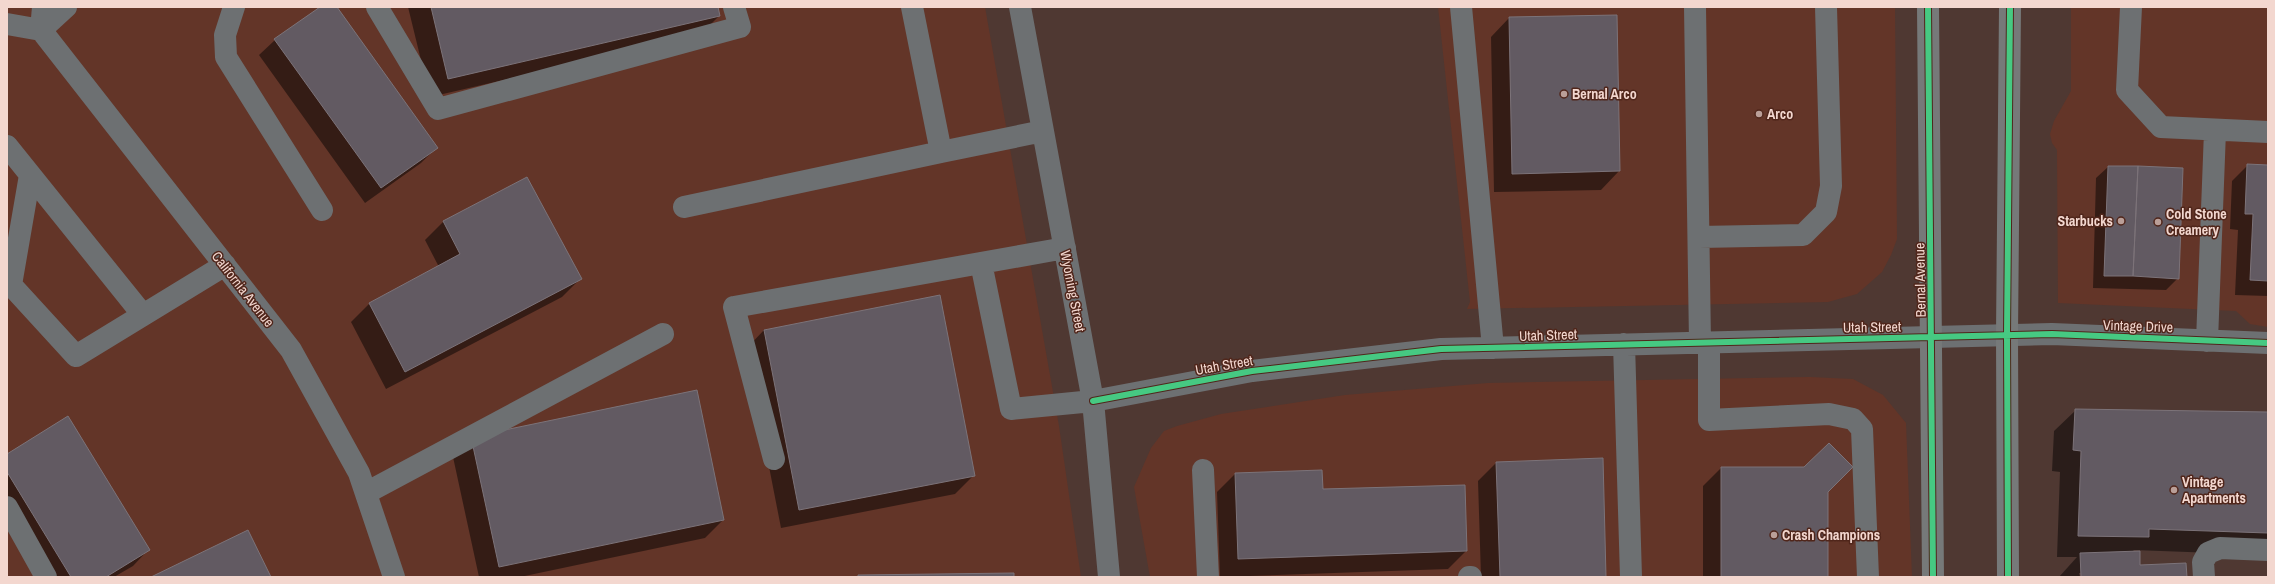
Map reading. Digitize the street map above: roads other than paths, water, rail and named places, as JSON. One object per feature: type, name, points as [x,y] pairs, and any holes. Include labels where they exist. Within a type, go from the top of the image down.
[{"type":"main road","name":"Bernal Avenue","points":[[1928,7],[1933,337],[1933,577]]},
{"type":"main road","points":[[2008,577],[2007,335],[2010,7]]},
{"type":"street","points":[[41,30],[43,7]]},
{"type":"street","points":[[41,30],[66,7]]},
{"type":"street","points":[[234,7],[225,36],[226,56],[322,210]]},
{"type":"street","points":[[377,7],[438,109],[740,27],[734,7]]},
{"type":"street","points":[[912,7],[941,152]]},
{"type":"street","name":"Wyoming Street","points":[[1020,7],[1093,401],[1109,577]]},
{"type":"street","points":[[1461,7],[1493,348]]},
{"type":"street","points":[[1695,7],[1699,237],[1709,420],[1829,414],[1853,419],[1862,429],[1868,577]]},
{"type":"street","points":[[1699,237],[1803,235],[1826,212],[1830,186],[1826,7]]},
{"type":"street","points":[[2131,7],[2128,90],[2161,127],[2215,131],[2268,132]]},
{"type":"street","points":[[7,24],[41,30]]},
{"type":"street","name":"California Avenue","points":[[41,30],[291,350],[359,473],[394,577]]},
{"type":"street","points":[[684,207],[1043,131]]},
{"type":"street","points":[[2207,341],[2215,131]]},
{"type":"street","points":[[7,146],[143,315]]},
{"type":"street","points":[[30,175],[10,285],[76,356],[225,265]]},
{"type":"street","points":[[774,459],[734,307],[1065,248]]},
{"type":"street","name":"Utah Street","points":[[981,262],[1011,409],[1093,401],[1252,371],[1441,349],[2007,335]]},
{"type":"street","points":[[366,493],[663,334]]},
{"type":"street","name":"Vintage Drive","points":[[2007,335],[2052,334],[2268,344]]},
{"type":"street","points":[[1624,344],[1631,577]]},
{"type":"street","points":[[1203,470],[1208,577]]},
{"type":"street","points":[[7,507],[46,577]]},
{"type":"street","points":[[2204,577],[2203,562],[2208,553],[2220,548],[2268,550]]},
{"type":"place","name":"Bernal Arco","points":[[1564,94]]},
{"type":"place","name":"Arco","points":[[1759,114]]},
{"type":"place","name":"Starbucks","points":[[2121,221]]},
{"type":"place","name":"Cold Stone Creamery","points":[[2158,222]]},
{"type":"place","name":"Vintage Apartments","points":[[2174,490]]},
{"type":"place","name":"Crash Champions","points":[[1774,535]]}]
